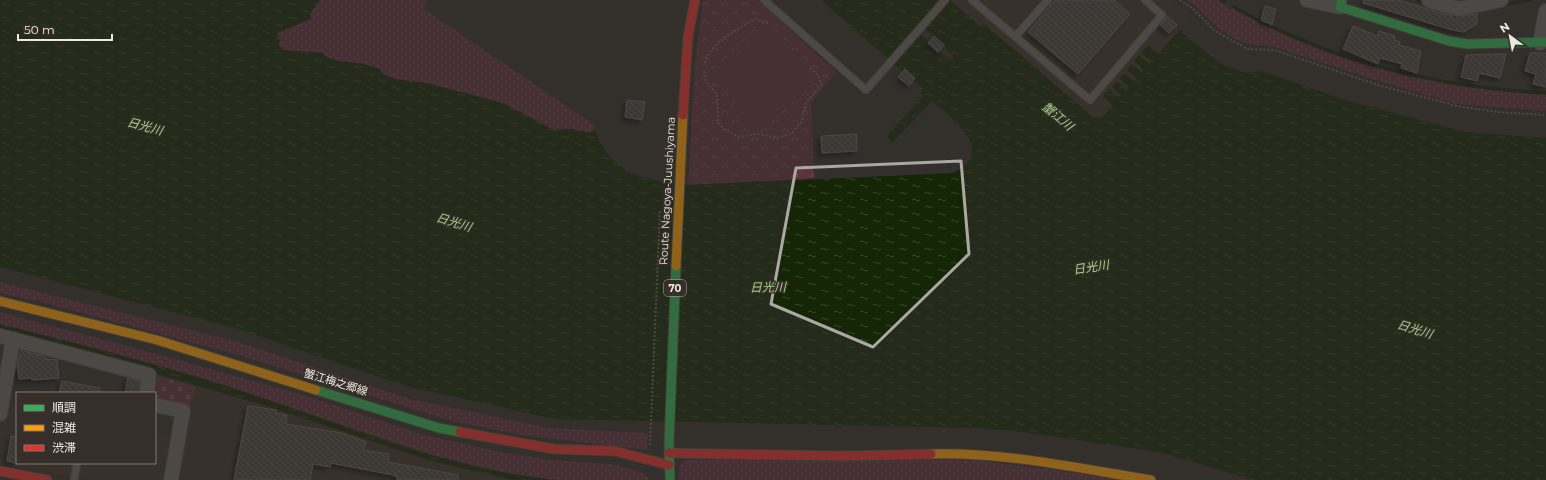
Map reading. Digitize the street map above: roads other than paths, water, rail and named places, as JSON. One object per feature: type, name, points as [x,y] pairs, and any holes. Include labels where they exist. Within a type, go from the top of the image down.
[{"type":"main road","name":"Route Nagoya-Juushiyama","points":[[670,480],[669,443],[682,134],[688,36],[695,0]]},
{"type":"main road","points":[[1341,4],[1449,41],[1467,44],[1543,42]]},
{"type":"main road","name":"蟹江梅之郷線","points":[[0,301],[157,340],[439,428],[554,449],[614,451],[669,465]]},
{"type":"main road","points":[[669,453],[842,456],[953,453],[1009,457],[1151,480]]},
{"type":"main road","points":[[0,471],[47,480]]},
{"type":"street","points":[[1307,0],[1341,4]]},
{"type":"street","points":[[1429,0],[1459,9],[1501,0]]},
{"type":"street","points":[[1543,42],[1546,11]]},
{"type":"street","points":[[0,414],[6,338],[149,375],[147,392]]},
{"type":"street","points":[[156,405],[183,411],[171,480]]},
{"type":"lane","points":[[764,0],[866,90],[945,0]]},
{"type":"lane","points":[[972,0],[1090,100],[1162,15],[1145,0]]},
{"type":"lane","points":[[1015,36],[1048,0]]},
{"type":"lane","points":[[74,480],[77,464]]},
{"type":"water","points":[[0,0],[320,0],[310,14],[311,19],[277,33],[280,41],[278,44],[283,50],[322,53],[335,60],[361,63],[380,69],[383,74],[395,79],[426,83],[503,103],[554,130],[571,129],[591,133],[595,130],[610,157],[620,166],[631,172],[658,181],[688,185],[953,173],[966,164],[972,155],[972,146],[967,136],[960,126],[932,101],[892,143],[887,136],[923,96],[920,93],[923,89],[914,81],[916,78],[905,69],[902,71],[821,0],[950,0],[980,26],[983,23],[1094,118],[1100,118],[1105,115],[1113,105],[1103,96],[1109,89],[1119,98],[1121,96],[1112,87],[1117,81],[1127,89],[1129,87],[1119,78],[1124,73],[1134,81],[1136,78],[1127,70],[1132,64],[1141,72],[1144,70],[1134,61],[1139,55],[1149,64],[1151,62],[1141,53],[1148,45],[1158,54],[1179,30],[1224,65],[1245,73],[1261,71],[1345,100],[1465,132],[1546,138],[1546,480],[1254,480],[1159,452],[1015,431],[975,428],[555,419],[410,387],[238,329],[0,267]],"holes":[[[918,24],[946,45],[944,47],[953,55],[953,58],[949,60],[940,52],[938,54],[927,43],[928,41],[914,29]]]},
{"type":"water","points":[[0,324],[196,376],[369,435],[443,458],[480,468],[556,480],[512,480],[432,461],[257,403],[57,345],[0,331]]},
{"type":"waterway","points":[[1417,0],[1425,3]]},
{"type":"waterway","points":[[1503,5],[1529,0]]},
{"type":"waterway","points":[[1234,7],[1307,43],[1346,57],[1385,68],[1425,78],[1465,85],[1546,93]]},
{"type":"water label","name":"蟹江川","points":[[1058,116]]},
{"type":"water label","name":"日光川","points":[[145,126]]},
{"type":"water label","name":"日光川","points":[[454,222]]},
{"type":"water label","name":"日光川","points":[[1091,267]]},
{"type":"water label","name":"日光川","points":[[768,287]]},
{"type":"water label","name":"日光川","points":[[1415,329]]}]
